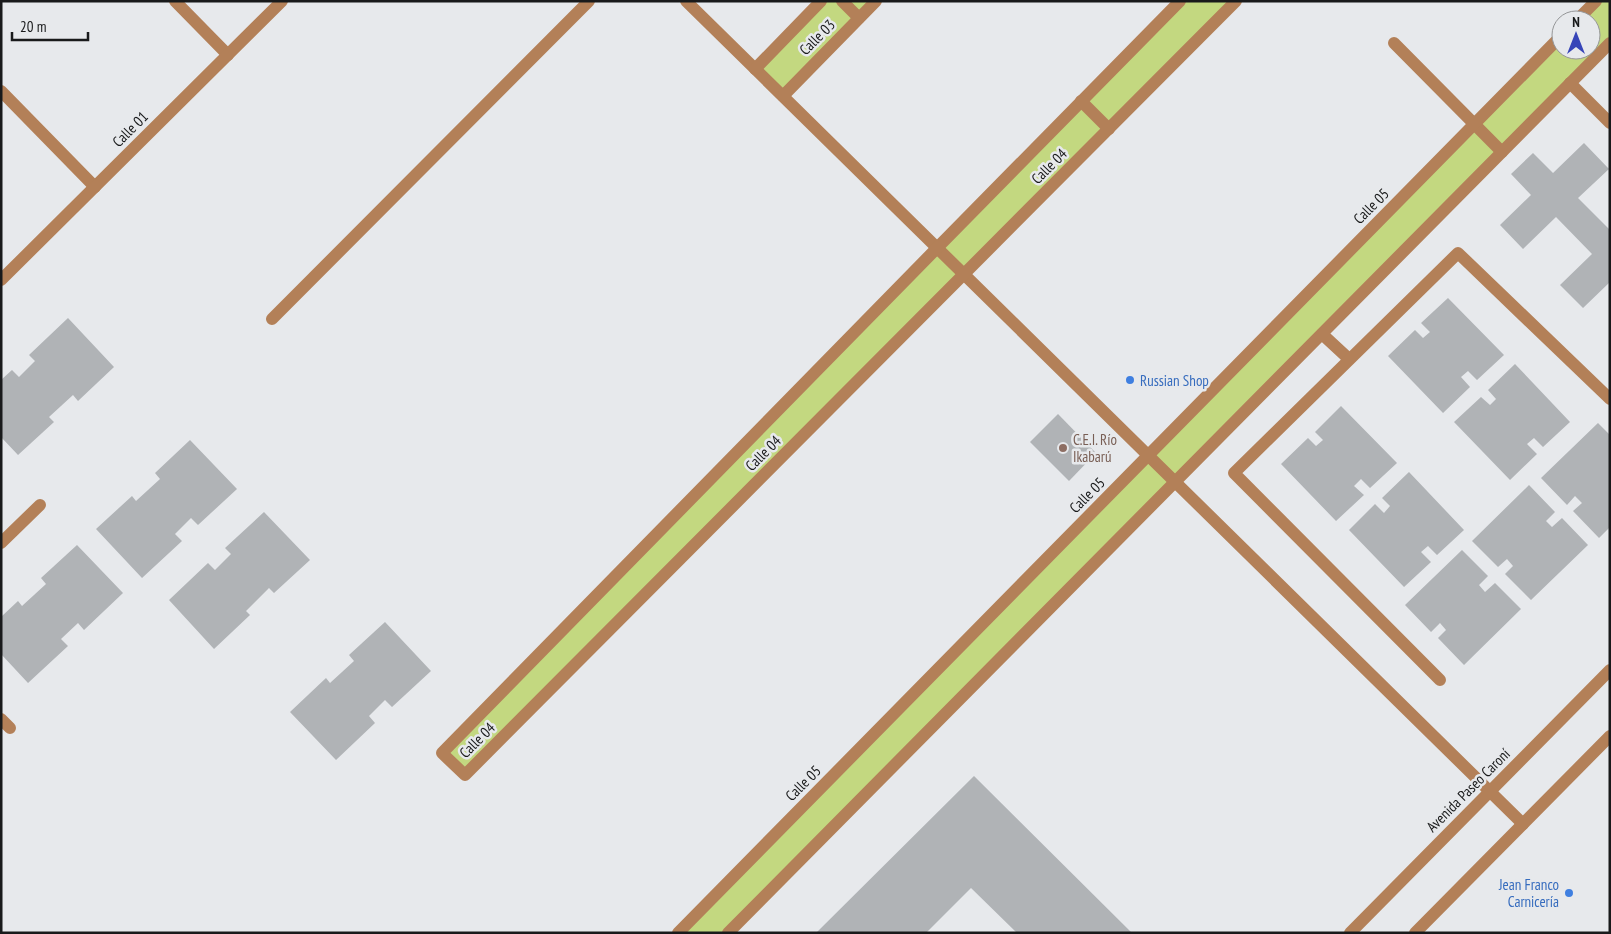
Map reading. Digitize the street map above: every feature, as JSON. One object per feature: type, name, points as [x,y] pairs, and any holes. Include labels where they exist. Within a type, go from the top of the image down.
[{"type":"street","points":[[176,1],[228,55]]},
{"type":"street","name":"Calle 01","points":[[1,280],[282,1]]},
{"type":"street","points":[[272,320],[589,1]]},
{"type":"street","points":[[686,1],[1523,824]]},
{"type":"street","name":"Calle 03","points":[[755,69],[821,1]]},
{"type":"street","points":[[842,1],[859,18]]},
{"type":"street","name":"Calle 03","points":[[783,96],[876,1]]},
{"type":"street","name":"Calle 04","points":[[1180,1],[442,753],[465,775],[1236,1]]},
{"type":"street","points":[[1587,10],[1596,1]]},
{"type":"street","points":[[1394,43],[1502,152]]},
{"type":"street","points":[[728,933],[1610,43]]},
{"type":"street","name":"Calle 05","points":[[678,933],[1551,46]]},
{"type":"street","points":[[1570,83],[1610,124]]},
{"type":"street","points":[[1,91],[95,187]]},
{"type":"street","points":[[1081,101],[1109,129]]},
{"type":"street","points":[[1440,680],[1234,473],[1458,253],[1610,399]]},
{"type":"street","points":[[1322,334],[1349,359]]},
{"type":"street","points":[[1,543],[40,505]]},
{"type":"street","name":"Avenida Paseo Caroní","points":[[1350,933],[1610,670]]},
{"type":"street","points":[[1415,933],[1610,736]]},
{"type":"green space","points":[[823,1],[874,1],[782,95],[756,69]]},
{"type":"green space","points":[[1181,1],[1236,1],[465,775],[442,753]]},
{"type":"green space","points":[[1596,1],[1610,1],[1610,43],[1601,52],[1601,10],[1587,10]]},
{"type":"green space","points":[[1551,46],[1551,60],[1593,60],[728,933],[678,933]]},
{"type":"building","points":[[1584,143],[1609,169],[1578,198],[1610,230],[1610,282],[1583,308],[1560,285],[1592,254],[1556,217],[1523,249],[1500,225],[1531,195],[1511,174],[1533,153],[1553,173]]},
{"type":"building","points":[[1448,298],[1504,355],[1477,380],[1468,371],[1461,377],[1470,387],[1443,413],[1388,356],[1415,330],[1423,338],[1430,332],[1421,323]]},
{"type":"building","points":[[68,318],[114,367],[78,401],[73,395],[49,417],[54,422],[18,455],[1,437],[1,380],[12,370],[19,377],[35,361],[29,355]]},
{"type":"building","points":[[1515,364],[1570,422],[1543,447],[1534,438],[1527,444],[1537,454],[1510,480],[1454,422],[1481,397],[1490,405],[1496,399],[1488,390]]},
{"type":"building","points":[[1341,406],[1397,463],[1370,488],[1361,479],[1354,486],[1364,495],[1336,521],[1281,464],[1308,438],[1316,446],[1323,440],[1315,432]]},
{"type":"building","name":"C.E.I. Río Ikabarú","points":[[1058,414],[1096,453],[1069,481],[1030,442]]},
{"type":"building","points":[[1598,423],[1610,435],[1610,527],[1599,538],[1573,511],[1582,503],[1575,496],[1567,505],[1541,478]]},
{"type":"building","points":[[190,440],[237,489],[198,525],[191,518],[175,534],[182,541],[142,578],[96,529],[132,496],[136,501],[160,479],[155,473]]},
{"type":"building","points":[[1409,472],[1464,530],[1437,555],[1428,546],[1421,552],[1431,562],[1404,587],[1349,530],[1375,504],[1384,513],[1390,506],[1382,498]]},
{"type":"building","points":[[1529,485],[1555,512],[1546,521],[1552,527],[1562,518],[1588,545],[1531,600],[1505,574],[1513,566],[1507,559],[1498,567],[1472,541]]},
{"type":"building","points":[[264,512],[310,560],[274,593],[269,588],[246,611],[250,615],[214,649],[169,600],[208,563],[215,570],[231,554],[225,548]]},
{"type":"building","points":[[77,545],[123,593],[84,630],[78,623],[61,639],[68,646],[28,683],[1,654],[1,617],[18,601],[22,606],[46,584],[41,578]]},
{"type":"building","points":[[1462,550],[1488,576],[1479,585],[1485,592],[1495,583],[1521,609],[1464,665],[1438,638],[1446,630],[1440,623],[1431,632],[1405,605]]},
{"type":"building","points":[[385,622],[431,671],[392,707],[385,700],[369,716],[375,723],[336,760],[290,712],[326,678],[330,683],[354,661],[349,655]]},
{"type":"building","points":[[974,776],[1132,933],[1017,933],[971,888],[926,933],[816,933]]},
{"type":"place","name":"Russian Shop","points":[[1130,380]]},
{"type":"place","name":"C.E.I. Río Ikabarú","points":[[1063,448]]},
{"type":"place","name":"Jean Franco Carnicería","points":[[1569,893]]}]
